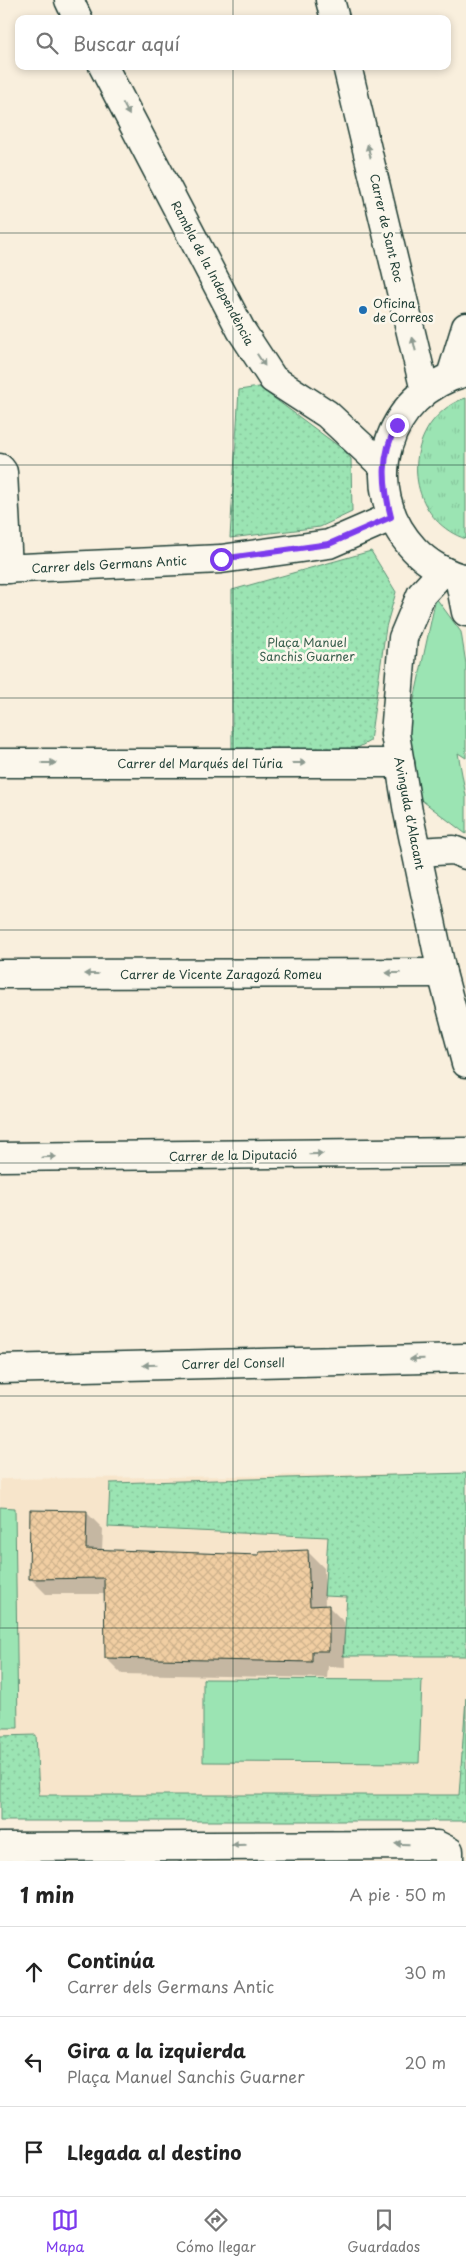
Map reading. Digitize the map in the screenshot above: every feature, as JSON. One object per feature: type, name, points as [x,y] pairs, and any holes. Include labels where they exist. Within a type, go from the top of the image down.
[{"type":"street","points":[[69,0],[76,15]]},
{"type":"street","points":[[330,0],[334,15]]},
{"type":"street","name":"Rambla de la Independència","points":[[105,70],[241,330],[273,379],[327,414],[384,467]]},
{"type":"street","name":"Carrer de Sant Roc","points":[[348,70],[425,391]]},
{"type":"street","points":[[466,327],[458,374],[425,391],[404,412],[390,438],[384,467],[385,492],[391,517],[404,539],[421,557],[456,576],[466,612]]},
{"type":"street","points":[[0,468],[3,472],[4,569]]},
{"type":"street","name":"Carrer dels Germans Antic","points":[[4,569],[221,559],[329,544],[391,517]]},
{"type":"street","name":"Avinguda d'Alacant","points":[[456,576],[421,595],[403,638],[395,734],[442,973],[466,1063]]},
{"type":"street","name":"Carrer del Marqués del Túria","points":[[0,763],[400,763]]},
{"type":"street","points":[[417,852],[453,850],[466,855]]},
{"type":"street","name":"Carrer de Vicente Zaragozá Romeu","points":[[0,974],[442,973]]},
{"type":"street","name":"Carrer de la Diputació","points":[[0,1158],[466,1152]]},
{"type":"street","name":"Carrer del Consell","points":[[0,1369],[466,1358]]},
{"type":"street","points":[[0,1848],[429,1844],[437,1845],[449,1851],[449,1861]]},
{"type":"shaded area","points":[[466,1473],[466,1821],[0,1821],[0,1479]]},
{"type":"green space","points":[[259,387],[345,451],[351,459],[352,512],[320,527],[230,538],[239,390]]},
{"type":"green space","points":[[466,398],[466,539],[449,531],[436,520],[426,505],[419,489],[417,472],[418,455],[423,438],[432,422],[447,407]]},
{"type":"green space","name":"Plaça Manuel Sanchis Guarner","points":[[371,551],[396,592],[386,627],[370,741],[348,753],[232,753],[232,590]]},
{"type":"green space","points":[[436,598],[461,632],[466,664],[466,758],[458,753],[466,796],[466,834],[420,799],[408,728]]},
{"type":"green space","points":[[466,1473],[466,1656],[343,1656],[347,1597],[324,1596],[328,1537],[108,1527],[110,1483]]},
{"type":"green space","points":[[0,1507],[15,1508],[18,1728],[0,1728]]},
{"type":"green space","points":[[203,1679],[422,1680],[419,1763],[203,1762]]},
{"type":"green space","points":[[466,1698],[466,1821],[0,1821],[0,1736],[36,1735],[39,1795],[459,1795]]},
{"type":"building","points":[[30,1510],[87,1511],[86,1549],[259,1555],[259,1552],[308,1550],[310,1606],[329,1605],[329,1651],[312,1651],[312,1662],[105,1658],[104,1578],[29,1579]]},
{"type":"place","name":"Oficina de Correos","points":[[363,310]]},
{"type":"route","points":[[221,559],[329,544],[391,517],[385,492],[384,467],[390,438],[397,425]]}]
